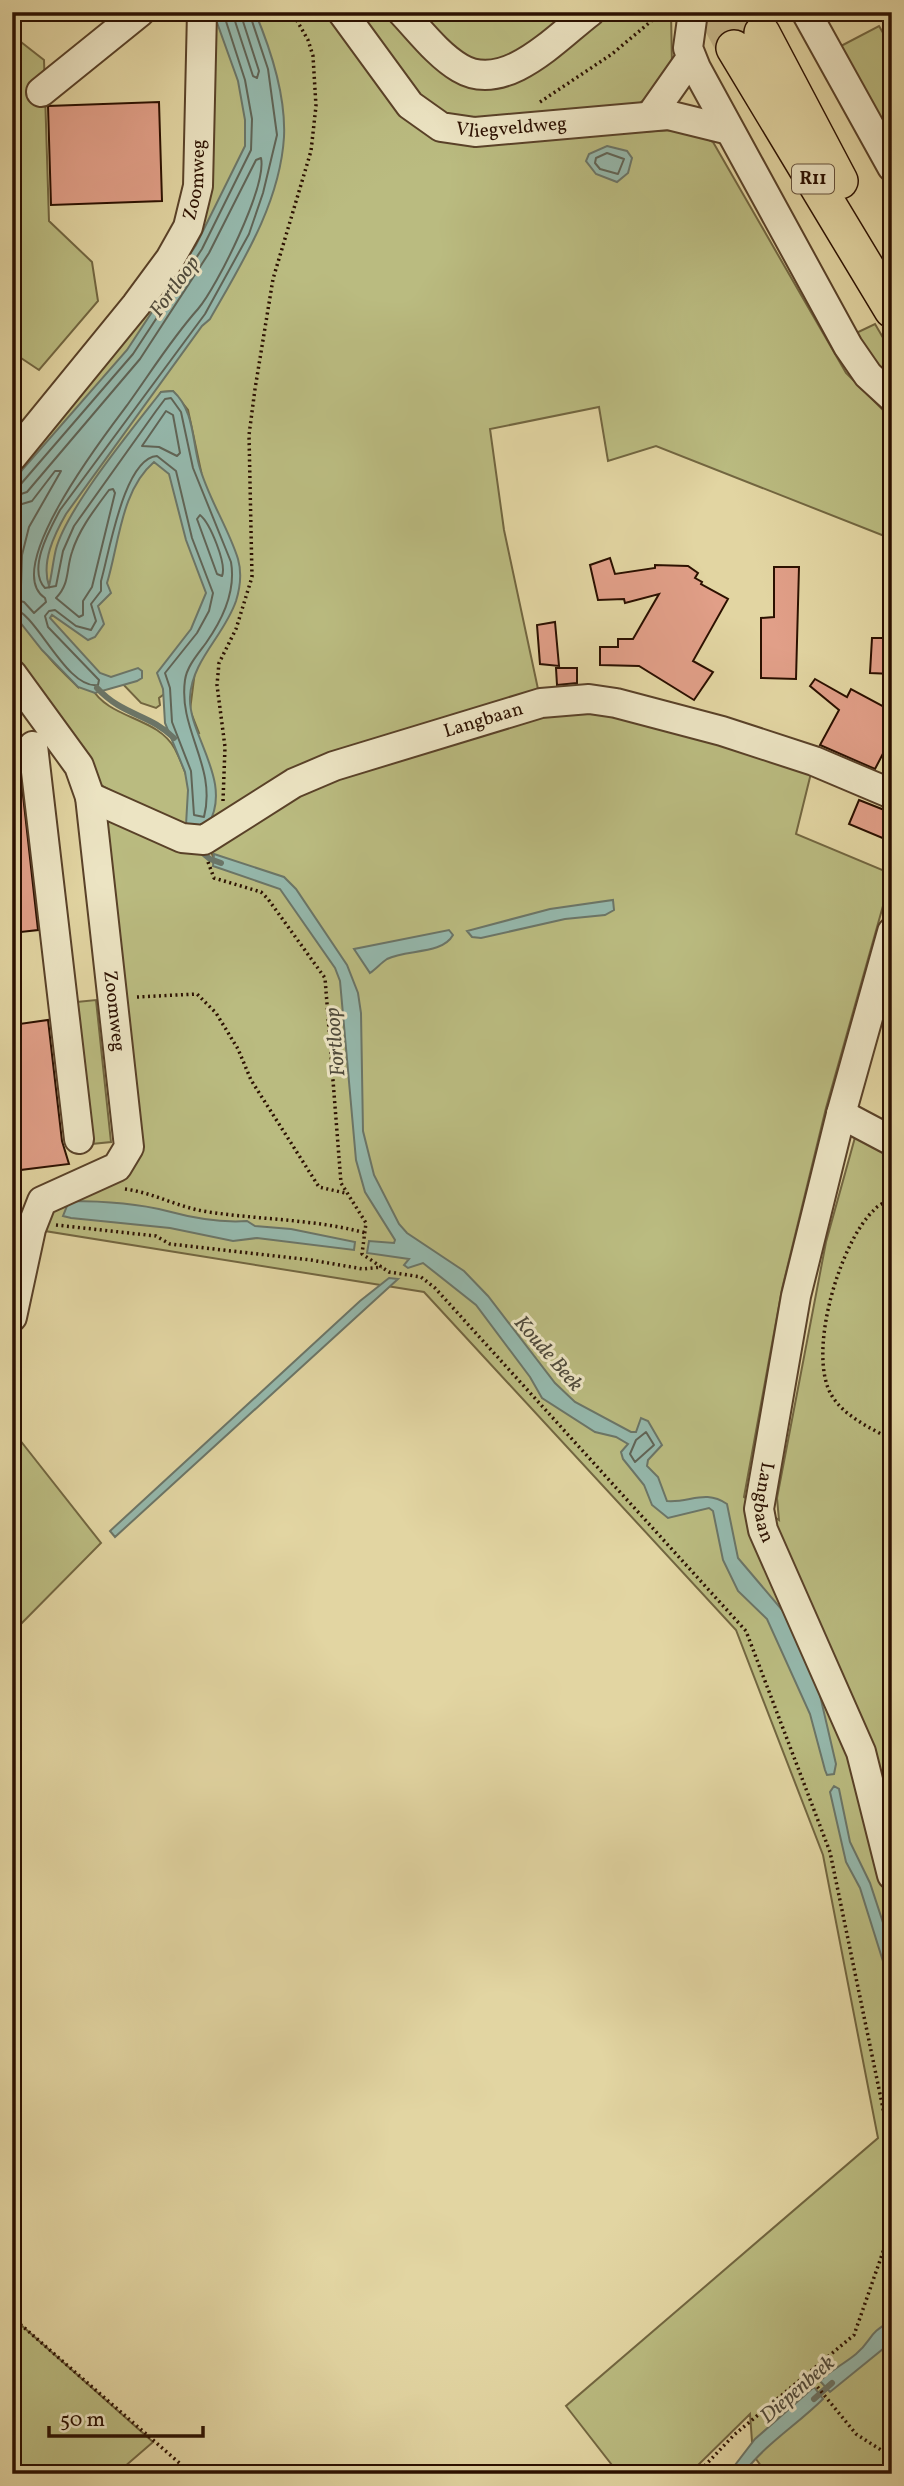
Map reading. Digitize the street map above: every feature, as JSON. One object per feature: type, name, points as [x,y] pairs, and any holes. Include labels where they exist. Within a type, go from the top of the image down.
[{"type":"main road","name":"R11","points":[[892,280],[748,40],[892,310]]},
{"type":"street","points":[[41,92],[140,12]]},
{"type":"street","points":[[12,427],[134,279],[173,219],[179,188],[185,12]]},
{"type":"street","name":"Zoomweg","points":[[12,457],[136,305],[170,259],[188,228],[198,186],[202,12]]},
{"type":"street","name":"Vliegveldweg","points":[[342,12],[410,105],[440,127],[475,132],[622,121],[651,114],[681,116],[729,130]]},
{"type":"street","points":[[402,12],[461,69],[490,75],[520,64],[590,12]]},
{"type":"street","points":[[693,12],[688,38],[691,58],[848,346],[868,375],[892,397]]},
{"type":"street","points":[[806,12],[892,167]]},
{"type":"street","points":[[651,114],[691,58]]},
{"type":"street","name":"Zoomweg","points":[[12,674],[79,766],[90,797],[129,1147],[117,1167],[42,1201],[34,1222],[12,1317]]},
{"type":"street","name":"Langbaan","points":[[203,844],[294,782],[334,766],[556,700],[589,699],[615,703],[722,731],[814,761],[892,794]]},
{"type":"street","points":[[62,743],[23,746],[79,1139]]},
{"type":"street","points":[[90,797],[203,844]]},
{"type":"street","name":"Langbaan","points":[[892,932],[841,1114],[796,1296],[760,1497],[760,1520],[861,1752],[892,1875]]},
{"type":"street","points":[[841,1114],[892,1141]]},
{"type":"path","points":[[292,12],[309,40],[317,106],[311,151],[273,279],[255,389],[249,435],[252,577],[236,629],[219,663],[217,685],[226,765],[223,810],[203,844],[214,878],[261,892],[325,978],[341,1183],[366,1223],[362,1254],[396,1274],[421,1277],[435,1288],[746,1631],[830,1852],[892,2152]]},
{"type":"path","points":[[537,103],[612,54],[662,12]]},
{"type":"path","points":[[112,997],[197,994],[216,1013],[238,1049],[251,1080],[319,1187],[345,1193]]},
{"type":"path","points":[[82,1182],[150,1193],[175,1205],[210,1212],[298,1219],[366,1233]]},
{"type":"path","points":[[892,1198],[873,1210],[850,1244],[834,1286],[824,1332],[824,1373],[832,1396],[855,1420],[892,1440]]},
{"type":"path","points":[[34,1222],[156,1236],[170,1244],[311,1259],[363,1269],[382,1267]]},
{"type":"path","points":[[697,2474],[734,2435],[853,2335],[892,2226]]},
{"type":"path","points":[[12,2317],[192,2474]]},
{"type":"path","points":[[807,2374],[856,2434],[892,2457]]},
{"type":"green space","points":[[213,12],[330,12],[395,103],[418,124],[458,141],[675,130],[696,133],[713,142],[846,373],[892,419],[892,539],[656,446],[608,461],[599,407],[490,429],[504,530],[541,703],[571,700],[641,708],[715,728],[814,761],[796,834],[892,874],[826,1108],[782,1289],[744,1497],[779,1520],[777,1498],[826,1242],[859,1123],[892,1141],[892,2474],[767,2474],[753,2455],[750,2414],[689,2474],[619,2474],[566,2406],[878,2138],[823,1855],[736,1630],[424,1292],[32,1229],[12,1317],[12,1217],[31,1229],[42,1201],[117,1167],[129,1147],[90,797],[96,779],[12,659],[12,468],[173,268],[194,230],[205,188]],"holes":[[[173,391],[188,410],[201,471],[189,462],[181,415],[158,397],[161,392]],[[46,602],[50,605],[45,619],[67,646],[102,676],[112,682],[120,681],[141,703],[156,708],[160,705],[159,698],[195,671],[190,710],[199,733],[193,734],[191,740],[203,781],[210,793],[214,791],[212,818],[208,825],[216,834],[209,848],[215,861],[200,853],[185,839],[91,798],[101,785],[170,824],[186,825],[189,820],[191,794],[188,780],[175,749],[167,738],[157,730],[109,706],[91,687],[93,678],[87,674],[79,677],[78,687],[44,650],[40,630]]]},
{"type":"green space","points":[[354,12],[393,12],[465,78],[600,12],[671,12],[672,65],[650,95],[625,110],[459,120],[423,103]]},
{"type":"green space","points":[[414,12],[577,12],[500,64],[469,62]]},
{"type":"green space","points":[[879,26],[892,48],[892,140],[839,47]]},
{"type":"green space","points":[[12,35],[44,60],[49,221],[92,262],[98,301],[39,370],[12,352],[12,102],[18,91],[12,76]]},
{"type":"green space","points":[[875,324],[892,353],[892,389],[852,335]]},
{"type":"green space","points":[[96,1000],[111,1142],[72,1146],[57,1004]]},
{"type":"green space","points":[[12,1430],[101,1543],[12,1633]]},
{"type":"green space","points":[[12,2317],[153,2442],[116,2474],[12,2474]]},
{"type":"water","points":[[217,12],[255,12],[267,42],[280,89],[284,121],[281,161],[275,185],[258,232],[210,319],[202,326],[66,514],[53,540],[47,568],[49,586],[56,549],[73,512],[118,447],[161,392],[173,391],[189,416],[199,465],[234,547],[240,575],[231,614],[196,671],[190,697],[191,712],[213,776],[215,809],[208,825],[186,825],[188,790],[185,772],[165,723],[163,689],[157,673],[191,629],[206,593],[186,540],[169,474],[154,462],[134,487],[123,518],[107,583],[111,593],[98,606],[104,624],[95,637],[88,640],[52,615],[50,618],[100,673],[111,677],[138,668],[142,671],[142,678],[137,681],[95,693],[78,687],[42,650],[12,612],[12,486],[22,470],[127,350],[196,245],[245,146],[245,120],[238,81],[215,17]]},
{"type":"water","points":[[607,146],[627,151],[632,158],[628,173],[617,182],[596,174],[586,161],[589,154]]},
{"type":"water","points":[[214,854],[284,877],[296,889],[347,965],[358,993],[361,1013],[363,1131],[374,1175],[399,1224],[407,1233],[464,1271],[488,1296],[555,1383],[575,1402],[631,1432],[636,1432],[641,1418],[648,1421],[662,1445],[648,1460],[647,1466],[658,1477],[667,1501],[712,1497],[727,1504],[738,1558],[783,1611],[819,1691],[836,1764],[834,1774],[827,1775],[810,1714],[767,1619],[738,1591],[723,1560],[713,1511],[709,1508],[668,1518],[652,1505],[644,1485],[623,1459],[621,1452],[628,1444],[616,1437],[595,1432],[542,1398],[530,1377],[476,1305],[423,1263],[408,1268],[404,1265],[409,1259],[367,1253],[369,1241],[394,1243],[395,1240],[365,1192],[356,1160],[340,981],[335,968],[280,889],[213,866]]},
{"type":"water","points":[[613,900],[614,910],[605,915],[565,919],[481,938],[472,937],[467,931],[550,909]]},
{"type":"water","points":[[449,930],[453,935],[441,946],[387,959],[370,973],[354,949]]},
{"type":"water","points":[[69,1201],[131,1204],[207,1219],[247,1221],[255,1226],[291,1229],[355,1242],[354,1250],[257,1238],[233,1241],[170,1228],[71,1218],[63,1216]]},
{"type":"water","points":[[389,1278],[398,1279],[115,1537],[110,1531],[360,1301]]},
{"type":"water","points":[[834,1786],[839,1789],[850,1842],[870,1883],[892,1950],[892,1990],[860,1888],[846,1862],[830,1792]]},
{"type":"water","points":[[892,2321],[892,2347],[883,2349],[830,2392],[820,2381],[856,2354],[878,2329]]},
{"type":"water","points":[[814,2387],[823,2399],[761,2453],[743,2474],[722,2474],[735,2465],[755,2439]]},
{"type":"building","points":[[159,102],[162,201],[51,205],[48,106]]},
{"type":"building","points":[[610,558],[615,574],[655,568],[655,565],[688,566],[698,573],[695,578],[702,582],[701,584],[728,599],[693,661],[713,672],[694,700],[639,666],[600,665],[600,647],[618,647],[618,639],[633,639],[659,594],[625,603],[624,599],[598,600],[590,565]]},
{"type":"building","points":[[774,567],[799,567],[796,679],[761,678],[761,618],[774,617]]},
{"type":"building","points":[[555,622],[559,666],[540,664],[537,625]]},
{"type":"building","points":[[872,638],[892,638],[892,674],[870,673]]},
{"type":"building","points":[[556,668],[577,668],[577,683],[557,685]]},
{"type":"building","points":[[815,679],[847,697],[851,689],[892,711],[892,722],[885,734],[891,738],[875,769],[820,745],[839,710],[810,686]]},
{"type":"building","points":[[12,741],[17,741],[38,930],[12,933]]},
{"type":"building","points":[[859,800],[892,813],[892,842],[849,824]]},
{"type":"building","points":[[48,1020],[62,1141],[69,1164],[12,1171],[12,1025]]},
{"type":"waterway","name":"Fortloop","points":[[97,688],[117,704],[156,724],[174,738]]},
{"type":"waterway","name":"Fortloop","points":[[198,849],[210,859],[221,863]]},
{"type":"waterway","name":"Diepenbeek","points":[[814,2399],[832,2383]]},
{"type":"tunnel","points":[[715,12],[734,48]]},
{"type":"tunnel","points":[[751,12],[762,33]]},
{"type":"water label","name":"Koude Beek","points":[[548,1354]]}]
